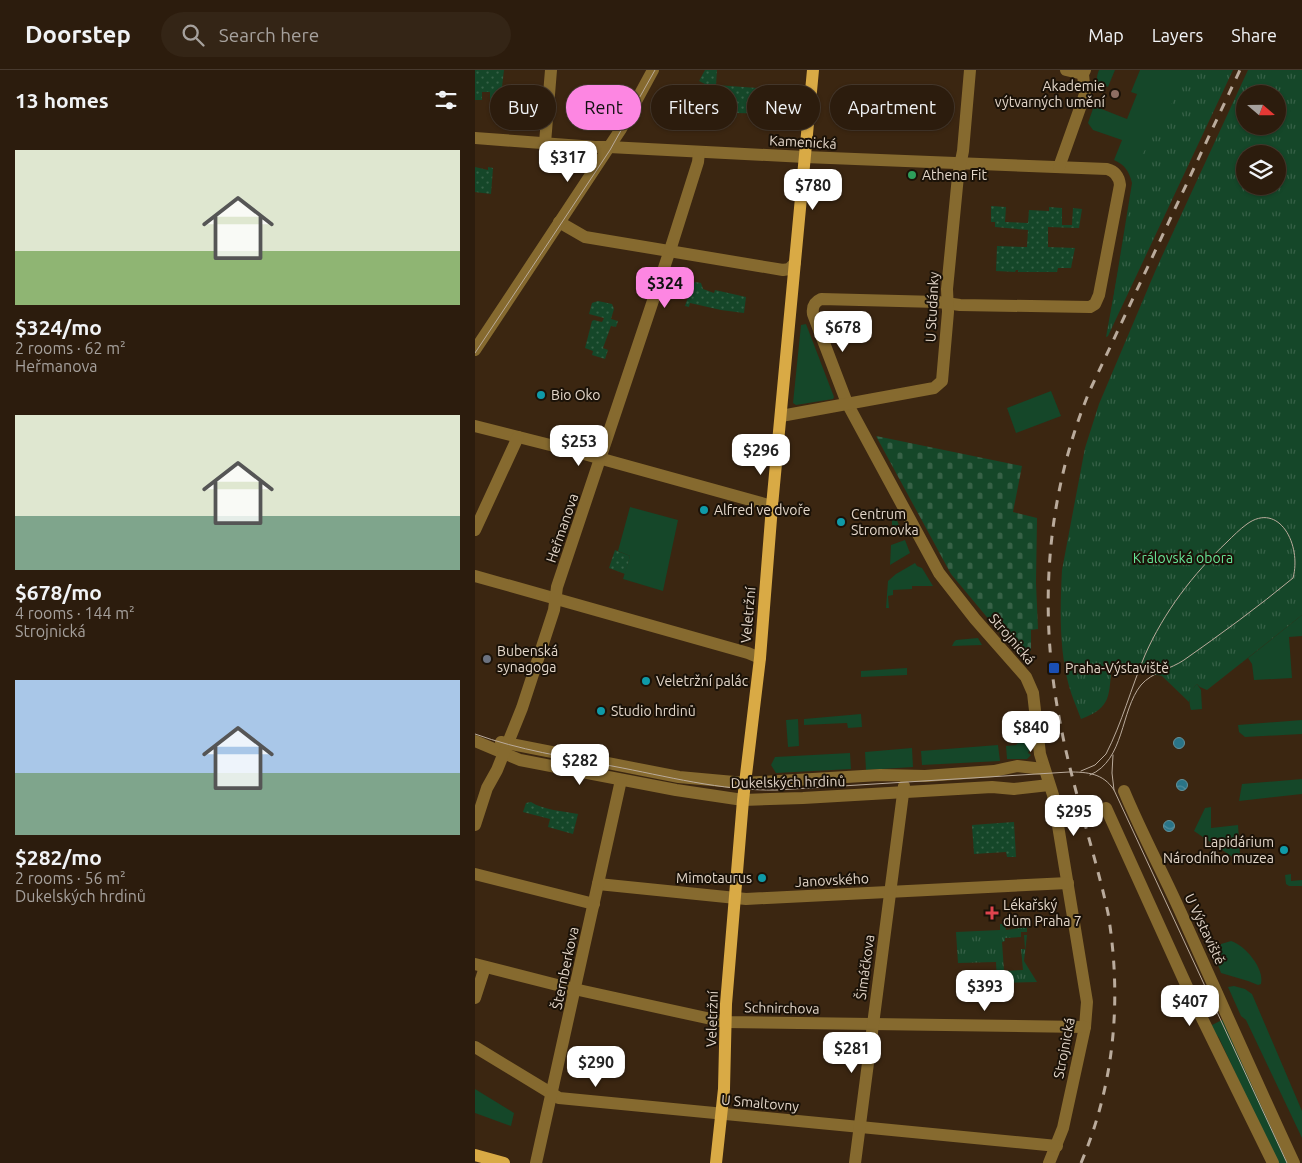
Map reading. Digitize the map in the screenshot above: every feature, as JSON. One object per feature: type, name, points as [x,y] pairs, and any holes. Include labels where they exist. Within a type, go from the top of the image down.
[{"type":"main road","name":"Veletržní","points":[[716,1163],[722,1115],[725,1022],[743,800],[760,658],[772,506],[813,70]]},
{"type":"main road","points":[[475,1155],[504,1163]]},
{"type":"street","points":[[545,143],[551,70]]},
{"type":"street","points":[[475,350],[609,147],[653,70]]},
{"type":"street","name":"U Studánky","points":[[781,416],[934,388],[943,378],[948,303],[947,290],[970,70]]},
{"type":"street","points":[[1059,167],[1085,94],[1084,72],[1066,70]]},
{"type":"street","name":"Kamenická","points":[[475,138],[595,147],[1111,170],[1119,177],[1099,295],[1095,304],[1086,308],[960,305],[948,303]]},
{"type":"street","name":"Heřmanova","points":[[475,825],[487,788],[505,748],[533,673],[554,610],[557,587],[669,252],[698,162],[699,152]]},
{"type":"street","points":[[559,222],[585,237],[669,252],[783,270],[795,263]]},
{"type":"street","name":"Strojnická","points":[[948,303],[821,299],[813,305],[813,314],[847,403],[939,573],[975,619],[1030,683],[1033,693],[1040,754],[1043,769],[1053,795],[1087,1002],[1085,1027],[1063,1128],[1049,1163]]},
{"type":"street","points":[[475,426],[772,506]]},
{"type":"street","points":[[475,530],[518,437]]},
{"type":"street","points":[[475,576],[760,658]]},
{"type":"street","name":"Dukelských hrdinů","points":[[475,733],[505,748],[520,760],[686,792],[743,800],[992,787],[1014,789],[1049,785]]},
{"type":"street","name":"Dukelských hrdinů","points":[[475,741],[490,746],[679,777],[745,783],[880,775],[925,776],[995,771],[1017,766],[1043,769]]},
{"type":"street","name":"Šimáčkova","points":[[855,1163],[905,775]]},
{"type":"street","name":"Šternberkova","points":[[537,1163],[621,780]]},
{"type":"street","name":"U Výstaviště","points":[[1124,791],[1294,1163]]},
{"type":"street","points":[[1106,808],[1193,1000],[1273,1163]]},
{"type":"street","points":[[475,874],[594,904]]},
{"type":"street","name":"Janovského","points":[[598,884],[745,899],[1068,883]]},
{"type":"street","points":[[475,998],[480,965]]},
{"type":"street","name":"Schnirchova","points":[[480,965],[576,989],[725,1022],[1085,1027]]},
{"type":"street","name":"U Smaltovny","points":[[475,1048],[559,1098],[1057,1146]]},
{"type":"green space","points":[[475,70],[504,70],[502,85],[490,85],[490,92],[482,92],[482,100],[475,100]]},
{"type":"green space","points":[[705,70],[717,70],[716,85],[707,85],[699,81]]},
{"type":"green space","points":[[1099,70],[1115,70],[1108,87],[1098,82]]},
{"type":"green space","points":[[1140,70],[1196,70],[1176,188],[1107,337],[1132,183],[1126,169],[1114,160],[1122,140],[1093,130],[1088,123],[1094,106],[1127,119],[1137,94],[1131,92]]},
{"type":"green space","points":[[1186,70],[1233,70],[1106,337],[1138,162],[1183,84]]},
{"type":"green space","name":"Královská obora","points":[[1248,70],[1302,70],[1302,615],[1207,690],[1197,684],[1194,687],[1189,702],[1162,676],[1112,666],[1109,692],[1104,705],[1099,710],[1081,719],[1069,686],[1063,658],[1062,570],[1085,448],[1099,404],[1157,267],[1236,96],[1236,135],[1286,135],[1286,85],[1241,85]]},
{"type":"green space","points":[[737,87],[747,87],[747,113],[737,113]]},
{"type":"green space","points":[[475,167],[488,170],[488,167],[493,168],[491,194],[475,192]]},
{"type":"green space","points":[[991,206],[1006,207],[1005,222],[1028,223],[1029,210],[1049,211],[1049,207],[1062,208],[1062,225],[1072,225],[1073,208],[1082,209],[1079,228],[1048,227],[1048,247],[1075,248],[1071,268],[1058,268],[1057,272],[996,271],[997,246],[1027,247],[1028,230],[995,227],[995,222],[991,222]]},
{"type":"green space","points":[[695,282],[701,283],[703,289],[714,293],[715,290],[746,297],[744,313],[690,303],[689,307],[685,306],[690,291],[687,290]]},
{"type":"green space","points":[[598,301],[612,304],[614,309],[611,319],[618,321],[616,327],[611,326],[603,348],[608,350],[605,359],[592,355],[593,351],[585,348],[592,321],[602,322],[604,318],[589,314],[592,303]]},
{"type":"green space","points":[[806,324],[834,397],[833,399],[796,405],[793,403],[801,325]]},
{"type":"green space","points":[[1051,391],[1061,416],[1016,433],[1007,408]]},
{"type":"green space","points":[[876,436],[1022,466],[1013,512],[1037,518],[1036,583],[1038,629],[1031,630],[1031,651],[1016,652],[951,574]]},
{"type":"green space","points":[[630,507],[678,520],[663,591],[623,579],[630,556],[618,551]]},
{"type":"green space","points":[[892,517],[896,518],[901,530],[892,534]]},
{"type":"green space","points":[[905,540],[910,553],[890,565],[891,545]]},
{"type":"green space","points":[[615,550],[630,556],[625,574],[609,568]]},
{"type":"green space","points":[[915,563],[922,568],[933,586],[912,586],[912,589],[893,590],[893,595],[888,596],[889,608],[886,608],[888,581]]},
{"type":"green space","points":[[1302,615],[1302,636],[1289,637],[1292,678],[1254,680],[1252,664],[1248,658]]},
{"type":"green space","points":[[978,638],[982,645],[952,646],[956,640]]},
{"type":"green space","points":[[907,668],[907,675],[861,677],[861,671]]},
{"type":"green space","points":[[1197,684],[1201,690],[1202,709],[1191,710],[1190,696]]},
{"type":"green space","points":[[861,714],[862,727],[848,728],[847,723],[804,725],[804,719]]},
{"type":"green space","points":[[798,719],[799,746],[788,747],[786,720]]},
{"type":"green space","points":[[1302,720],[1302,734],[1245,737],[1239,732],[1238,725]]},
{"type":"green space","points":[[1019,731],[1028,734],[1031,747],[1028,753],[1031,755],[1027,759],[1007,759],[1006,746],[1016,745],[1020,741]]},
{"type":"green space","points":[[998,745],[1000,761],[922,765],[921,751]]},
{"type":"green space","points":[[912,748],[913,767],[866,770],[865,752]]},
{"type":"green space","points":[[850,753],[851,769],[776,773],[771,765],[775,757]]},
{"type":"green space","points":[[1302,779],[1302,794],[1239,801],[1242,784]]},
{"type":"green space","points":[[531,802],[547,809],[578,814],[573,834],[548,827],[550,819],[523,812],[526,803]]},
{"type":"green space","points":[[1211,807],[1211,828],[1238,825],[1240,855],[1237,860],[1194,831],[1205,808]]},
{"type":"green space","points":[[1014,822],[1016,857],[1007,857],[1006,852],[974,854],[972,825]]},
{"type":"green space","points":[[1291,874],[1291,881],[1302,880],[1302,886],[1289,886],[1286,884],[1285,875]]},
{"type":"green space","points":[[1000,924],[1005,924],[1006,930],[1027,927],[1027,932],[1021,932],[1021,937],[1005,938],[1005,941],[1002,942],[1004,971],[1023,970],[1021,949],[1025,949],[1024,935],[1027,935],[1024,961],[1037,982],[997,983],[996,962],[958,963],[956,932],[1000,930]]},
{"type":"green space","points":[[1231,941],[1242,947],[1253,958],[1260,972],[1261,984],[1258,985],[1221,973],[1214,954],[1221,944]]},
{"type":"green space","points":[[1234,986],[1245,989],[1252,994],[1302,1111],[1302,1138],[1246,1020],[1241,1016],[1228,987]]},
{"type":"green space","points":[[1226,1018],[1291,1163],[1277,1163],[1219,1038],[1210,1026]]},
{"type":"green space","points":[[475,1089],[514,1113],[511,1126],[475,1113]]},
{"type":"water","points":[[1179,737],[1185,743],[1179,749],[1173,743]]},
{"type":"water","points":[[1182,779],[1188,785],[1182,791],[1176,785]]},
{"type":"water","points":[[1169,820],[1175,826],[1169,832],[1163,826]]},
{"type":"tram line","points":[[475,353],[610,150],[655,70]]},
{"type":"tram line","points":[[1081,771],[1095,765],[1106,754],[1145,655],[1170,609],[1191,580],[1214,554],[1247,524],[1259,518],[1269,518],[1278,522],[1291,540],[1295,565],[1293,578],[1184,660],[1145,681],[1134,696],[1116,747],[1110,758],[1101,768],[1090,775]]},
{"type":"tram line","points":[[475,734],[526,749],[560,756],[694,782],[756,790],[1069,772],[1082,772],[1100,777],[1110,784],[1114,790],[1287,1163]]},
{"type":"tram line","points":[[1113,755],[1112,773],[1114,790]]},
{"type":"railway","points":[[1081,1163],[1102,1102],[1108,1071],[1113,1040],[1114,977],[1108,913],[1065,746],[1053,680],[1049,638],[1048,595],[1050,553],[1055,512],[1075,430],[1090,390],[1240,70]]},
{"type":"place","name":"Akademie výtvarných umění","points":[[1115,94]]},
{"type":"place","name":"Athena Fit","points":[[912,175]]},
{"type":"place","name":"Bio Oko","points":[[541,395]]},
{"type":"place","name":"Alfred ve dvoře","points":[[704,510]]},
{"type":"place","name":"Centrum Stromovka","points":[[841,522]]},
{"type":"place","name":"Bubenská synagoga","points":[[487,659]]},
{"type":"place","name":"Praha-Výstaviště","points":[[1054,668]]},
{"type":"place","name":"Veletržní palác","points":[[646,681]]},
{"type":"place","name":"Studio hrdinů","points":[[601,711]]},
{"type":"place","name":"Lapidárium Národního muzea","points":[[1284,850]]},
{"type":"place","name":"Mimotaurus","points":[[762,878]]},
{"type":"place","name":"Lékařský dům Praha 7","points":[[992,913]]}]
